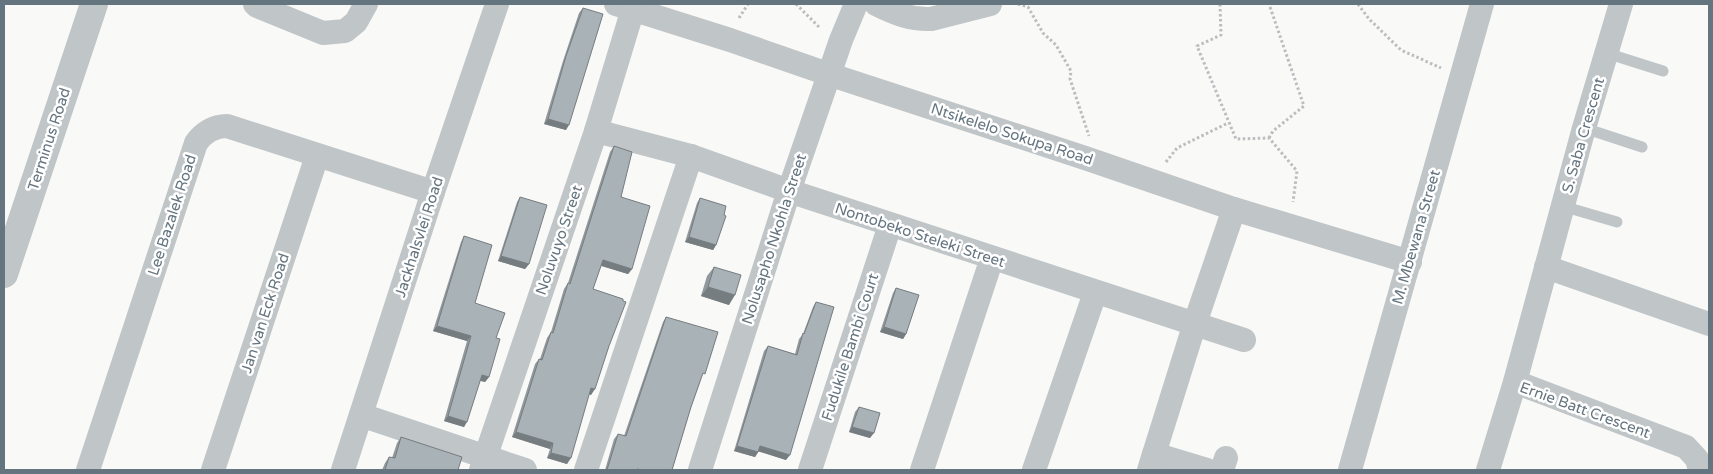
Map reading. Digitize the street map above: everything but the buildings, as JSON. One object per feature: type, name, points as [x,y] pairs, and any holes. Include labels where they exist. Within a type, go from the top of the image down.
[{"type":"street","name":"Terminus Road","points":[[4,274],[94,4]]},
{"type":"street","points":[[255,4],[323,34],[345,32],[356,22],[366,4]]},
{"type":"street","name":"Jackhalsvlei Road","points":[[342,470],[432,192],[497,4]]},
{"type":"street","points":[[862,5],[921,20],[990,4]]},
{"type":"street","name":"M. Mbewana Street","points":[[1350,470],[1482,4]]},
{"type":"street","name":"S. Saba Crescent","points":[[1514,382],[1584,128],[1621,4]]},
{"type":"street","name":"Nolusapho Nkohla Street","points":[[700,470],[828,74],[840,40],[862,5]]},
{"type":"street","name":"Ntsikelelo Sokupa Road","points":[[625,6],[1086,158],[1234,209],[1410,262]]},
{"type":"street","name":"Noluvuyo Street","points":[[483,464],[596,130],[625,6]]},
{"type":"street","name":"Lee Bazalek Road","points":[[88,470],[196,143],[200,138],[213,129],[227,126],[432,192]]},
{"type":"street","name":"Nontobeko Steleki Street","points":[[596,130],[691,156],[890,225],[1244,340]]},
{"type":"street","name":"Jan van Eck Road","points":[[213,470],[318,156]]},
{"type":"street","points":[[586,470],[691,156]]},
{"type":"street","points":[[1219,466],[1152,462],[1195,323],[1234,209]]},
{"type":"street","name":"Fudukile Bambi Court","points":[[810,470],[890,225]]},
{"type":"street","points":[[922,470],[992,258]]},
{"type":"street","points":[[1546,266],[1709,324]]},
{"type":"street","points":[[1034,470],[1095,293]]},
{"type":"street","name":"Ernie Batt Crescent","points":[[1488,470],[1514,382],[1686,447],[1697,459],[1700,470]]},
{"type":"street","points":[[361,414],[483,464],[525,470]]},
{"type":"lane","points":[[1606,53],[1663,70]]},
{"type":"lane","points":[[1584,128],[1642,147]]},
{"type":"lane","points":[[1562,206],[1617,222]]},
{"type":"path","points":[[796,4],[824,32],[840,40]]},
{"type":"path","points":[[1018,4],[1029,5],[1043,33],[1056,45],[1071,71],[1070,78],[1089,134],[1086,158]]},
{"type":"path","points":[[1220,4],[1221,35],[1197,46],[1236,139],[1269,138]]},
{"type":"path","points":[[1269,4],[1304,106],[1272,130],[1269,138]]},
{"type":"path","points":[[1358,4],[1369,19],[1401,50],[1447,69]]},
{"type":"path","points":[[1152,181],[1177,148],[1228,123]]},
{"type":"path","points":[[1269,138],[1297,171],[1289,226]]}]
